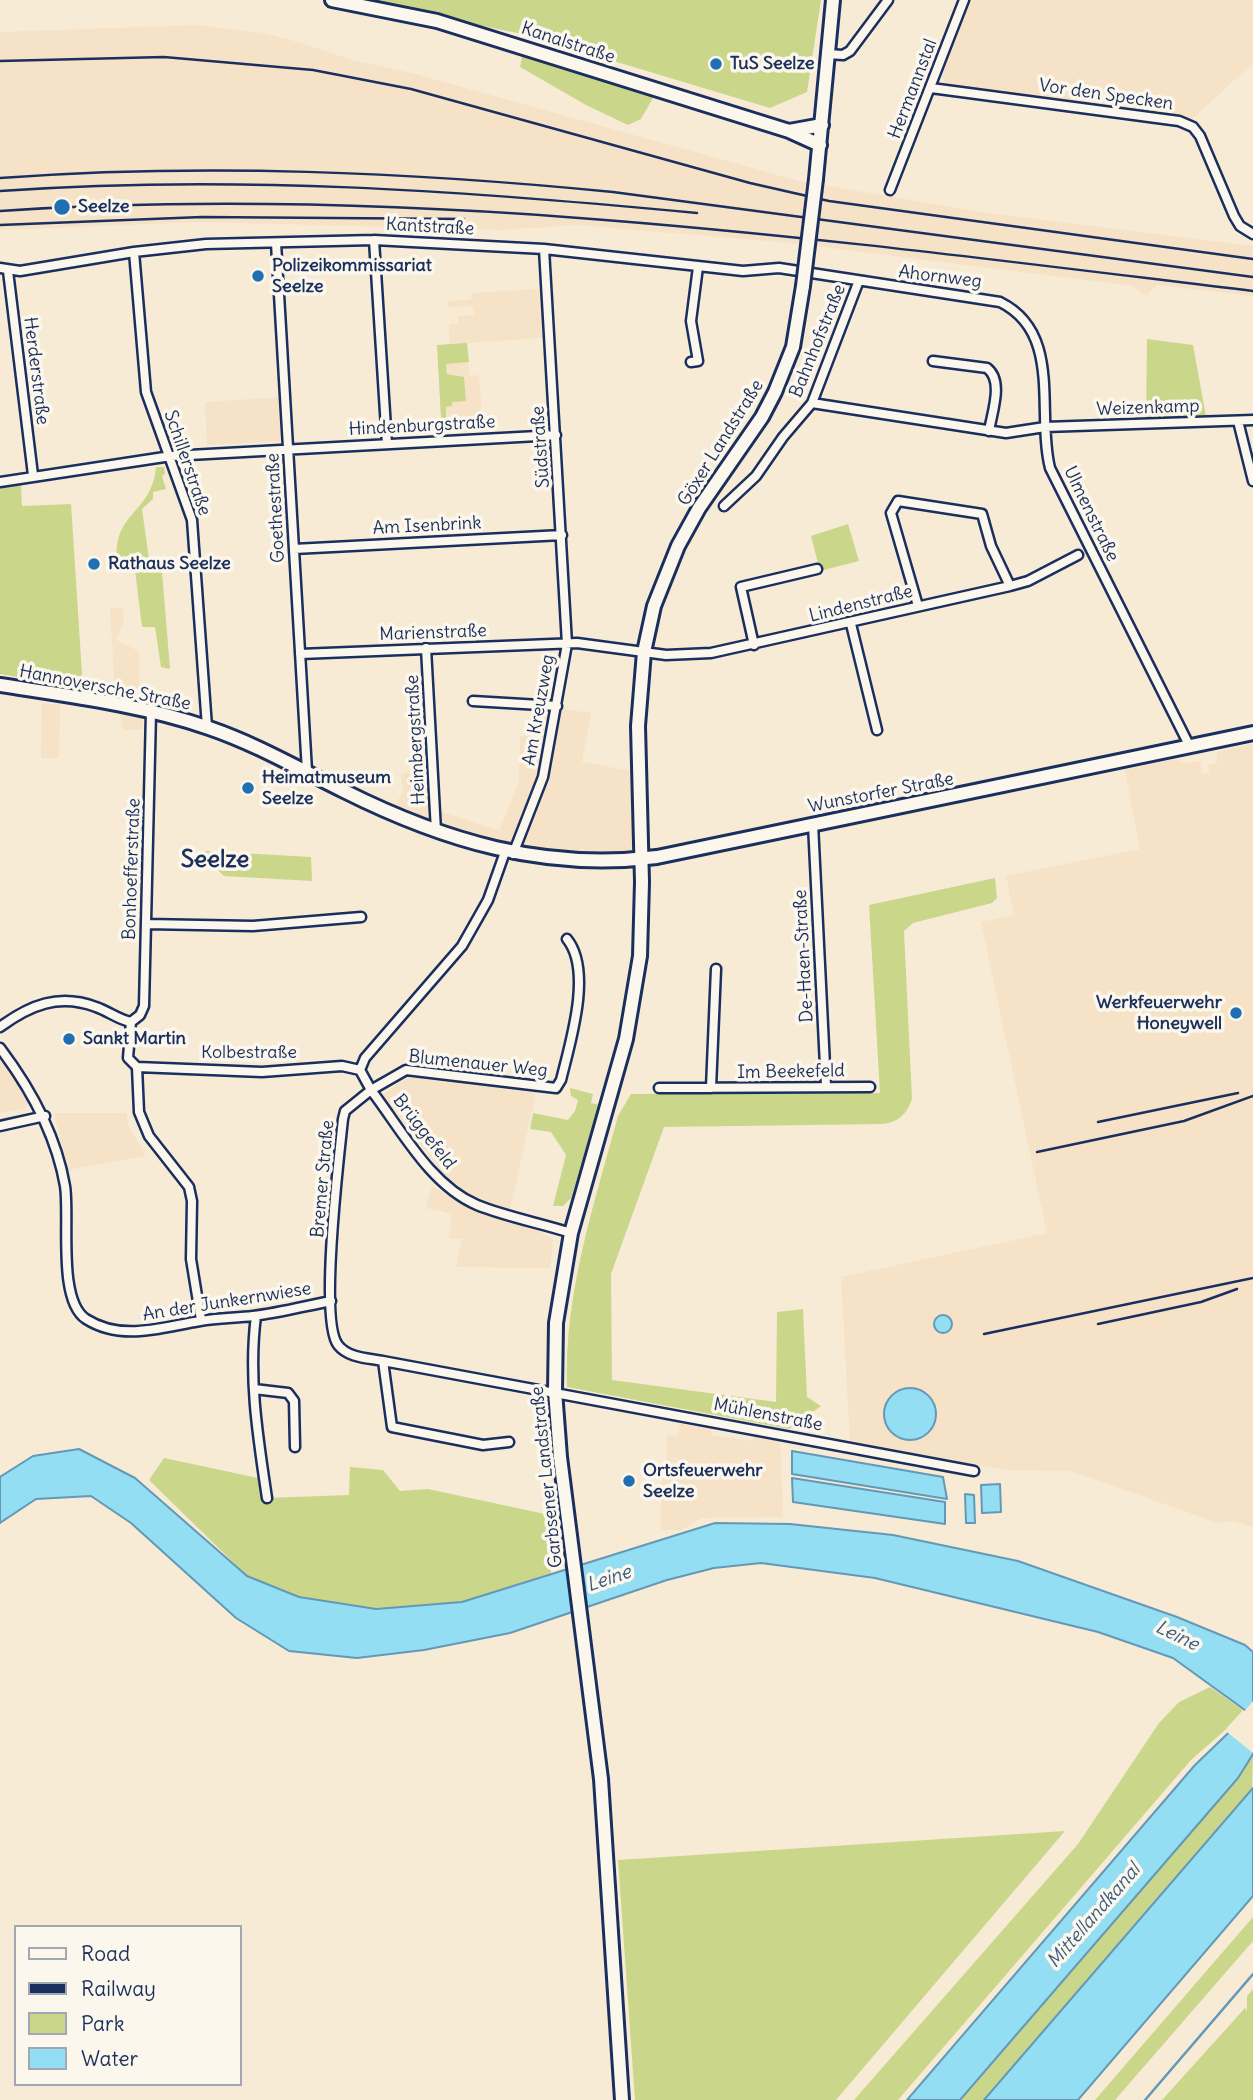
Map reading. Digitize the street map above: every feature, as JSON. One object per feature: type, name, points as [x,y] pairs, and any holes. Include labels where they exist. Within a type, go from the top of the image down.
[{"type":"main road","name":"Kanalstraße","points":[[332,0],[437,21],[789,131],[820,145]]},
{"type":"main road","name":"Göxer Landstraße","points":[[642,858],[638,726],[644,652],[654,606],[678,546],[699,508],[762,417],[786,368],[793,347],[820,145],[833,0]]},
{"type":"main road","name":"Kanalstraße","points":[[789,131],[822,125]]},
{"type":"main road","name":"Hannoversche Straße","points":[[0,685],[151,712],[207,727],[307,771],[398,816],[436,831],[509,853]]},
{"type":"main road","name":"Wunstorfer Straße","points":[[509,853],[598,861],[642,858],[1253,733]]},
{"type":"main road","name":"Garbsener Landstraße","points":[[622,2100],[601,1779],[566,1515],[555,1391],[556,1323],[571,1233],[626,1039],[640,957],[642,858]]},
{"type":"street","points":[[827,54],[843,55],[850,51],[888,0]]},
{"type":"street","name":"Hermannstal","points":[[890,190],[964,0]]},
{"type":"street","name":"Vor den Specken","points":[[931,88],[1179,121],[1193,127],[1200,136],[1234,216],[1240,226],[1253,234]]},
{"type":"street","points":[[374,240],[387,444]]},
{"type":"street","name":"Kantstraße","points":[[4,270],[206,244],[374,240],[544,249],[743,271],[779,268],[858,283]]},
{"type":"street","name":"Goethestraße","points":[[276,243],[307,771]]},
{"type":"street","name":"Südstraße","points":[[544,249],[566,643]]},
{"type":"street","name":"Schillerstraße","points":[[134,252],[146,392],[192,520],[207,727]]},
{"type":"street","points":[[691,362],[698,361],[691,321],[698,267]]},
{"type":"street","name":"Herderstraße","points":[[4,270],[33,475]]},
{"type":"street","name":"Bahnhofstraße","points":[[724,506],[756,476],[783,437],[812,404],[858,283]]},
{"type":"street","name":"Ahornweg","points":[[858,283],[977,296],[1012,308],[1023,317],[1037,339],[1045,427]]},
{"type":"street","points":[[933,361],[987,368],[992,372],[997,382],[989,431]]},
{"type":"street","points":[[812,404],[1006,433],[1045,427]]},
{"type":"street","name":"Weizenkamp","points":[[1045,427],[1253,420]]},
{"type":"street","points":[[1238,421],[1253,481]]},
{"type":"street","name":"Ulmenstraße","points":[[1045,427],[1050,468],[1190,747]]},
{"type":"street","name":"Hindenburgstraße","points":[[0,482],[171,456],[556,435]]},
{"type":"street","points":[[918,606],[891,513],[898,501],[982,514],[991,546],[1010,586]]},
{"type":"street","name":"Am Isenbrink","points":[[294,549],[562,535]]},
{"type":"street","name":"Lindenstraße","points":[[644,652],[690,655],[754,645],[851,624],[1028,581],[1078,555]]},
{"type":"street","points":[[754,645],[741,587],[817,569]]},
{"type":"street","points":[[851,624],[877,730]]},
{"type":"street","name":"Am Kreuzweg","points":[[509,853],[543,777],[566,643],[644,652]]},
{"type":"street","name":"Marienstraße","points":[[300,654],[566,643]]},
{"type":"street","name":"Heimbergstraße","points":[[426,648],[436,831]]},
{"type":"street","points":[[473,701],[556,706]]},
{"type":"street","name":"Bonhoefferstraße","points":[[151,712],[144,1006],[141,1015],[131,1022],[128,1058],[137,1067],[139,1112],[149,1136],[189,1187],[192,1201],[191,1259],[201,1320]]},
{"type":"street","name":"De-Haen-Straße","points":[[813,824],[826,1086]]},
{"type":"street","points":[[371,1090],[360,1070],[365,1058],[462,946],[488,900],[509,853]]},
{"type":"street","points":[[146,924],[253,926],[361,917]]},
{"type":"street","name":"Blumenauer Weg","points":[[371,1090],[406,1069],[556,1088],[561,1080],[575,1024],[578,994],[576,951],[566,939]]},
{"type":"street","name":"Im Beekefeld","points":[[711,1088],[716,969]]},
{"type":"street","points":[[0,1027],[21,1011],[45,1002],[83,1003],[131,1022]]},
{"type":"street","name":"An der Junkernwiese","points":[[0,1048],[44,1116],[64,1183],[67,1267],[74,1303],[84,1318],[122,1332],[156,1330],[201,1320],[256,1316],[331,1301]]},
{"type":"street","name":"Kolbestraße","points":[[137,1067],[262,1072],[342,1066],[360,1070]]},
{"type":"street","name":"Im Beekefeld","points":[[659,1088],[870,1087]]},
{"type":"street","name":"Brüggefeld","points":[[371,1090],[433,1171],[455,1192],[496,1212],[571,1233]]},
{"type":"street","name":"Bremer Straße","points":[[371,1090],[345,1111],[342,1119],[331,1301],[333,1333],[338,1345],[348,1353],[383,1361],[555,1391]]},
{"type":"street","points":[[0,1126],[44,1116]]},
{"type":"street","points":[[256,1316],[252,1349],[254,1389],[267,1498]]},
{"type":"street","points":[[383,1361],[392,1427],[484,1445],[509,1442]]},
{"type":"street","points":[[254,1389],[288,1393],[294,1401],[296,1447]]},
{"type":"street","name":"Mühlenstraße","points":[[555,1391],[975,1471]]},
{"type":"shaded area","points":[[969,0],[1253,0],[1253,63],[1190,121],[948,88],[941,74]]},
{"type":"shaded area","points":[[196,25],[263,33],[298,42],[352,60],[412,73],[799,181],[988,213],[1253,246],[1253,296],[1157,285],[1147,295],[1133,286],[791,243],[576,225],[501,230],[202,222],[0,230],[0,32]]},
{"type":"shaded area","points":[[540,289],[543,338],[467,343],[469,376],[479,375],[483,431],[442,433],[437,345],[449,344],[449,324],[458,323],[458,316],[474,315],[473,306],[448,307],[447,301],[471,300],[472,293]]},
{"type":"shaded area","points":[[282,397],[284,441],[207,445],[205,402]]},
{"type":"shaded area","points":[[110,608],[122,608],[124,622],[116,640],[138,651],[141,703],[115,698]]},
{"type":"shaded area","points":[[42,703],[60,705],[59,758],[41,758]]},
{"type":"shaded area","points":[[557,708],[591,713],[582,762],[632,771],[635,859],[536,857],[391,813],[403,791],[401,773],[430,772],[433,809],[499,831],[519,782],[520,736],[533,736],[535,710]]},
{"type":"shaded area","points":[[116,709],[142,713],[143,729],[123,730],[120,713],[116,713]]},
{"type":"shaded area","points":[[1253,744],[1253,1527],[1232,1521],[1218,1523],[1071,1471],[1005,1470],[850,1441],[841,1277],[1047,1233],[981,922],[1014,915],[1006,876],[1140,849],[1125,770],[1177,759],[1184,764],[1200,761],[1202,774],[1209,773],[1208,765],[1217,763],[1217,752]]},
{"type":"shaded area","points":[[0,1057],[28,1098],[26,1108],[0,1113]]},
{"type":"shaded area","points":[[409,1075],[536,1092],[510,1209],[477,1199],[447,1179],[383,1095]]},
{"type":"shaded area","points":[[54,1113],[126,1113],[129,1127],[146,1156],[68,1170]]},
{"type":"shaded area","points":[[432,1186],[471,1210],[537,1230],[553,1239],[550,1268],[456,1267],[462,1239],[449,1238],[452,1214],[426,1208]]},
{"type":"shaded area","points":[[680,1424],[711,1429],[711,1435],[752,1441],[754,1436],[780,1440],[783,1517],[701,1518],[682,1530],[661,1530],[662,1466],[667,1457],[667,1435],[678,1437]]},
{"type":"green space","name":"TuS Seelze","points":[[354,0],[821,0],[807,92],[770,108],[527,35]]},
{"type":"green space","points":[[523,53],[654,96],[641,119],[628,125],[586,105],[520,67]]},
{"type":"green space","points":[[1147,339],[1193,345],[1207,422],[1146,420]]},
{"type":"green space","points":[[467,343],[469,362],[446,364],[447,374],[464,377],[466,401],[452,402],[452,406],[446,407],[446,418],[441,418],[437,345]]},
{"type":"green space","points":[[156,467],[164,467],[165,474],[162,476],[166,489],[153,492],[153,499],[142,509],[149,559],[161,559],[170,669],[161,667],[155,627],[142,627],[134,562],[116,562],[117,542],[122,530],[150,490]]},
{"type":"green space","points":[[21,483],[22,506],[71,504],[83,689],[0,674],[0,488]]},
{"type":"green space","points":[[848,524],[859,561],[820,571],[811,536]]},
{"type":"green space","points":[[205,851],[311,857],[312,881],[224,876],[218,870],[206,869]]},
{"type":"green space","points":[[995,878],[997,898],[992,903],[913,923],[904,931],[912,1099],[901,1117],[882,1124],[664,1127],[611,1274],[612,1380],[776,1402],[777,1312],[803,1309],[807,1397],[821,1406],[789,1429],[567,1387],[570,1318],[582,1250],[618,1116],[631,1094],[880,1093],[869,905]]},
{"type":"green space","points":[[570,1088],[593,1094],[591,1103],[599,1105],[571,1198],[563,1206],[553,1206],[566,1155],[551,1132],[530,1129],[533,1113],[568,1120],[575,1111],[578,1100],[571,1096]]},
{"type":"green space","points":[[164,1458],[258,1478],[265,1498],[349,1495],[350,1467],[383,1470],[400,1491],[428,1489],[545,1514],[551,1573],[462,1602],[376,1609],[299,1597],[247,1576],[149,1480]]},
{"type":"green space","points":[[1210,1687],[1243,1710],[1191,1760],[898,2100],[854,2100],[1078,1844],[1159,1723],[1179,1702]]},
{"type":"green space","points":[[1253,1754],[1252,1789],[984,2100],[960,2100],[1238,1778]]},
{"type":"green space","points":[[1065,1831],[836,2100],[635,2100],[618,1860]]},
{"type":"green space","points":[[1253,1917],[1253,1941],[1115,2100],[1095,2100]]},
{"type":"green space","points":[[1253,1989],[1253,2100],[1162,2100],[1245,2008],[1247,2011],[1247,1996]]},
{"type":"water","points":[[939,1315],[947,1315],[952,1324],[950,1331],[939,1333],[934,1328],[934,1320]]},
{"type":"water","points":[[910,1388],[929,1395],[936,1414],[929,1433],[910,1440],[891,1433],[884,1414],[891,1395]]},
{"type":"water","points":[[79,1449],[135,1478],[247,1576],[299,1597],[376,1609],[462,1602],[715,1523],[790,1524],[893,1535],[1018,1561],[1177,1617],[1245,1645],[1253,1652],[1253,1754],[1238,1778],[960,2100],[907,2100],[1195,1765],[1249,1713],[1173,1658],[1098,1632],[875,1578],[761,1563],[714,1568],[667,1580],[510,1633],[424,1650],[357,1658],[289,1651],[236,1618],[131,1523],[91,1496],[36,1499],[0,1523],[0,1477],[33,1456]]},
{"type":"water","points":[[792,1451],[943,1477],[947,1499],[792,1474]]},
{"type":"water","points":[[792,1478],[945,1502],[945,1524],[793,1502]]},
{"type":"water","points":[[1000,1484],[1001,1512],[982,1513],[981,1485]]},
{"type":"water","points":[[965,1494],[974,1495],[975,1523],[966,1523]]},
{"type":"water","points":[[1253,1788],[1253,1896],[1078,2100],[984,2100]]},
{"type":"pier","points":[[1253,1701],[1253,1753],[1227,1732]]},
{"type":"waterway","points":[[1145,2100],[1253,1974]]},
{"type":"railway","points":[[0,61],[164,57],[313,70],[411,89],[750,183],[829,201],[1253,259]]},
{"type":"railway","points":[[0,178],[154,171],[307,172],[536,185],[613,192],[1253,277]]},
{"type":"railway","points":[[0,191],[175,184],[349,187],[697,213]]},
{"type":"railway","points":[[0,211],[157,204],[314,205],[471,211],[784,236],[1253,291]]},
{"type":"railway","points":[[0,225],[202,217],[464,219]]},
{"type":"railway","points":[[1098,1122],[1238,1093]]},
{"type":"railway","points":[[1037,1152],[1184,1121],[1253,1096]]},
{"type":"railway","points":[[984,1334],[1253,1278]]},
{"type":"railway","points":[[1098,1324],[1201,1302],[1237,1289]]},
{"type":"place","name":"TuS Seelze","points":[[716,64]]},
{"type":"place","name":"Seelze","points":[[62,207]]},
{"type":"place","name":"Polizeikommissariat Seelze","points":[[258,276]]},
{"type":"place","name":"Rathaus Seelze","points":[[94,564]]},
{"type":"place","name":"Heimatmuseum Seelze","points":[[248,788]]},
{"type":"place","name":"Werkfeuerwehr Honeywell","points":[[1236,1013]]},
{"type":"place","name":"Sankt Martin","points":[[69,1039]]},
{"type":"place","name":"Ortsfeuerwehr Seelze","points":[[629,1481]]},
{"type":"district","name":"Seelze","points":[[215,860]]},
{"type":"water label","name":"Leine","points":[[609,1579]]},
{"type":"water label","name":"Leine","points":[[1177,1636]]},
{"type":"water label","name":"Mittellandkanal","points":[[1094,1916]]}]
